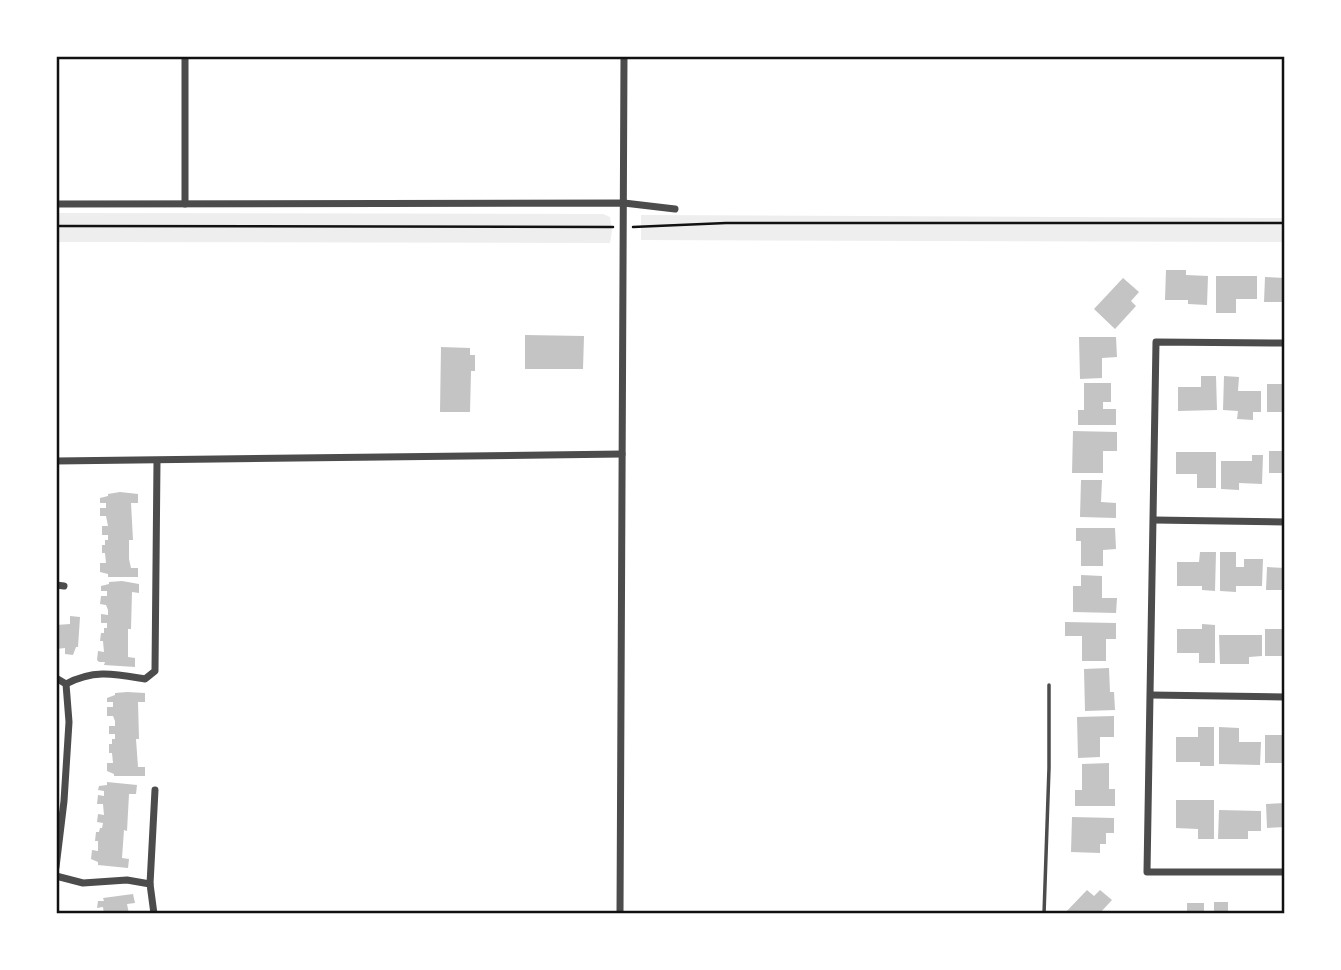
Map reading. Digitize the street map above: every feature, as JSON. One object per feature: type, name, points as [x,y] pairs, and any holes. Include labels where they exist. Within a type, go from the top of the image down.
[{"type":"street","points":[[185,56],[185,204]]},
{"type":"street","points":[[620,914],[624,56]]},
{"type":"street","points":[[56,204],[624,203],[675,209]]},
{"type":"street","points":[[1285,343],[1156,342],[1147,872],[1285,872]]},
{"type":"street","points":[[56,461],[622,454]]},
{"type":"street","points":[[66,684],[82,675],[112,673],[145,679],[155,671],[157,461]]},
{"type":"street","points":[[1154,520],[1285,522]]},
{"type":"street","points":[[56,678],[66,684]]},
{"type":"street","points":[[56,867],[64,802],[69,722],[66,684]]},
{"type":"street","points":[[1151,695],[1285,697]]},
{"type":"street","points":[[154,914],[150,884],[155,790]]},
{"type":"street","points":[[56,876],[83,883],[127,880],[150,884]]},
{"type":"lane","points":[[1044,914],[1049,685]]},
{"type":"path","points":[[56,226],[624,227],[726,223],[1285,223]]},
{"type":"shaded area","points":[[56,213],[603,214],[610,217],[612,231],[610,243],[56,242]]},
{"type":"shaded area","points":[[641,215],[1285,218],[1285,242],[641,240]]},
{"type":"building","points":[[1166,270],[1186,270],[1186,275],[1208,276],[1207,305],[1188,304],[1188,300],[1165,300]]},
{"type":"building","points":[[1216,276],[1257,276],[1257,299],[1236,299],[1236,313],[1216,313]]},
{"type":"building","points":[[1265,277],[1285,278],[1285,302],[1264,302]]},
{"type":"building","points":[[1123,278],[1139,292],[1131,301],[1136,306],[1115,329],[1094,309]]},
{"type":"building","points":[[525,335],[584,336],[583,369],[525,369]]},
{"type":"building","points":[[1079,337],[1116,337],[1117,357],[1102,358],[1102,378],[1080,379]]},
{"type":"building","points":[[441,347],[470,348],[470,355],[475,355],[475,371],[471,371],[470,412],[440,412]]},
{"type":"building","points":[[1201,376],[1216,376],[1217,410],[1178,411],[1178,387],[1201,387]]},
{"type":"building","points":[[1224,376],[1239,377],[1238,391],[1261,391],[1261,412],[1253,412],[1253,420],[1237,419],[1238,411],[1223,410]]},
{"type":"building","points":[[1084,383],[1111,383],[1111,402],[1103,402],[1103,409],[1116,409],[1116,425],[1078,425],[1078,410],[1084,410]]},
{"type":"building","points":[[1267,384],[1285,384],[1285,412],[1267,412]]},
{"type":"building","points":[[1073,431],[1117,432],[1117,451],[1103,451],[1103,473],[1072,473]]},
{"type":"building","points":[[1269,451],[1285,451],[1285,473],[1269,473]]},
{"type":"building","points":[[1176,452],[1216,452],[1216,488],[1197,488],[1197,474],[1176,474]]},
{"type":"building","points":[[1252,455],[1263,455],[1262,484],[1239,483],[1239,490],[1221,489],[1221,461],[1252,461]]},
{"type":"building","points":[[1081,480],[1102,480],[1101,502],[1116,503],[1116,518],[1080,517]]},
{"type":"building","points":[[120,492],[138,494],[138,503],[131,503],[133,540],[129,540],[129,559],[131,568],[138,568],[138,577],[108,577],[108,574],[100,572],[100,563],[106,563],[102,545],[108,540],[108,535],[102,535],[102,526],[108,526],[106,516],[100,516],[100,508],[106,508],[106,503],[100,503],[100,498]]},
{"type":"building","points":[[1076,528],[1115,528],[1116,549],[1103,550],[1103,566],[1081,566],[1081,541],[1076,541]]},
{"type":"building","points":[[1200,552],[1216,552],[1215,591],[1202,590],[1202,586],[1177,586],[1177,562],[1199,562]]},
{"type":"building","points":[[1220,552],[1236,552],[1236,567],[1244,567],[1244,559],[1263,559],[1262,586],[1236,586],[1236,592],[1220,591]]},
{"type":"building","points":[[1267,567],[1285,568],[1285,590],[1266,590]]},
{"type":"building","points":[[1081,575],[1102,576],[1102,598],[1117,598],[1116,613],[1073,612],[1073,586],[1081,586]]},
{"type":"building","points":[[122,581],[139,584],[139,593],[132,592],[131,629],[128,629],[128,657],[135,658],[135,667],[104,665],[105,662],[97,660],[98,651],[104,652],[103,641],[100,641],[101,633],[107,628],[107,623],[101,623],[101,614],[108,615],[106,605],[100,604],[101,596],[107,596],[107,591],[101,591],[101,586]]},
{"type":"building","points":[[70,616],[80,617],[78,647],[73,655],[65,654],[65,648],[56,649],[56,625],[70,624]]},
{"type":"building","points":[[1065,622],[1116,623],[1116,639],[1106,639],[1106,661],[1082,661],[1082,636],[1065,636]]},
{"type":"building","points":[[1202,624],[1215,625],[1215,663],[1199,663],[1199,653],[1177,653],[1177,629],[1202,629]]},
{"type":"building","points":[[1265,629],[1285,629],[1283,656],[1265,656]]},
{"type":"building","points":[[1219,635],[1262,635],[1262,656],[1249,657],[1249,664],[1220,664]]},
{"type":"building","points":[[1109,668],[1110,692],[1114,692],[1115,710],[1085,711],[1084,669]]},
{"type":"building","points":[[115,693],[145,693],[145,702],[138,702],[139,739],[136,739],[138,767],[145,767],[145,776],[114,776],[107,771],[107,763],[113,763],[109,744],[115,739],[115,734],[109,734],[109,726],[115,726],[115,721],[113,716],[107,716],[107,707],[113,707],[113,702],[107,702],[107,698]]},
{"type":"building","points":[[1114,716],[1114,737],[1100,737],[1100,757],[1078,758],[1077,717]]},
{"type":"building","points":[[1198,727],[1214,727],[1214,766],[1200,766],[1200,762],[1176,762],[1176,737],[1198,737]]},
{"type":"building","points":[[1219,727],[1239,728],[1239,742],[1261,742],[1260,765],[1219,764]]},
{"type":"building","points":[[1265,735],[1283,735],[1285,763],[1265,763]]},
{"type":"building","points":[[1109,763],[1109,789],[1115,789],[1115,806],[1075,806],[1075,790],[1082,790],[1082,764]]},
{"type":"building","points":[[107,782],[137,785],[136,794],[129,794],[127,831],[124,830],[122,858],[129,859],[128,868],[98,865],[98,862],[91,859],[92,850],[98,851],[96,832],[99,832],[103,823],[97,822],[98,814],[104,815],[103,804],[97,804],[98,795],[104,796],[104,791],[98,790],[99,786],[107,785]]},
{"type":"building","points":[[1176,800],[1214,800],[1214,839],[1198,839],[1198,829],[1176,828]]},
{"type":"building","points":[[1285,803],[1285,827],[1267,828],[1266,804]]},
{"type":"building","points":[[1219,810],[1261,811],[1261,831],[1248,831],[1248,839],[1218,839]]},
{"type":"building","points":[[1072,817],[1114,818],[1114,833],[1106,833],[1106,844],[1100,844],[1100,853],[1071,852]]},
{"type":"building","points":[[1087,890],[1094,896],[1100,890],[1112,900],[1099,914],[1064,914]]},
{"type":"building","points":[[133,894],[135,903],[127,904],[129,914],[104,914],[103,907],[97,908],[98,901],[104,901],[103,898]]},
{"type":"building","points":[[1214,902],[1228,902],[1228,914],[1214,914]]},
{"type":"building","points":[[1187,903],[1204,903],[1204,914],[1187,914]]}]
